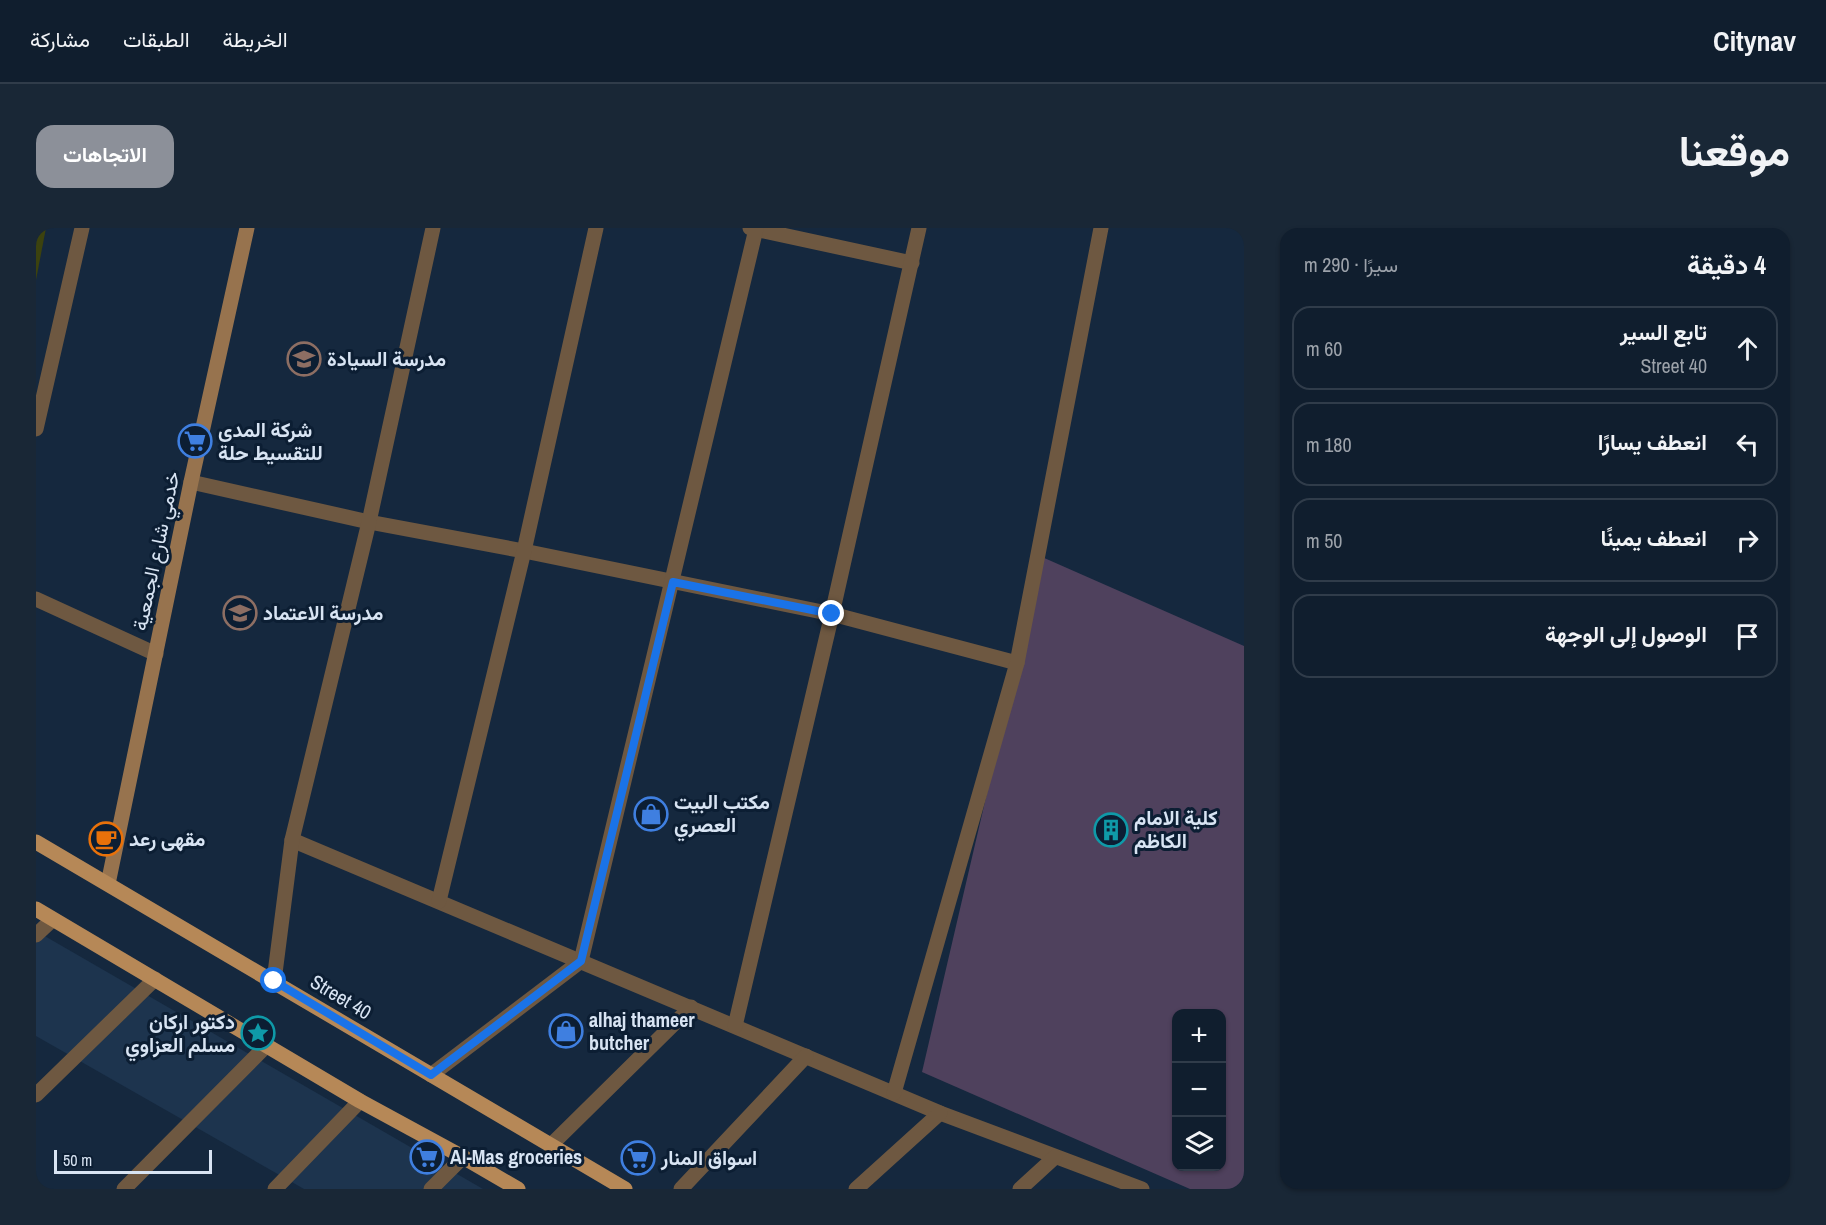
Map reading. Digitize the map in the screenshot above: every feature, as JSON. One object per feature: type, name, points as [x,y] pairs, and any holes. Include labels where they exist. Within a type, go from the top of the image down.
[{"type":"main road","name":"Street 40","points":[[36,842],[625,1189]]},
{"type":"main road","points":[[36,909],[360,1101],[518,1189]]},
{"type":"street","points":[[36,429],[82,228]]},
{"type":"street","name":"خدمي شارع الجمعية","points":[[108,884],[191,482],[247,228]]},
{"type":"street","points":[[274,981],[292,840],[369,522],[434,228]]},
{"type":"street","points":[[439,901],[524,551],[596,228]]},
{"type":"street","points":[[735,1026],[832,614],[919,228]]},
{"type":"street","points":[[894,1093],[1017,663],[1101,228]]},
{"type":"street","points":[[431,1075],[581,961],[673,582],[753,229],[912,263]]},
{"type":"street","points":[[191,482],[369,522],[832,614],[1017,663]]},
{"type":"street","points":[[36,599],[156,654]]},
{"type":"street","points":[[292,840],[940,1113],[1142,1189]]},
{"type":"street","points":[[36,936],[52,920]]},
{"type":"street","points":[[36,1095],[155,979]]},
{"type":"street","points":[[551,1145],[691,1007]]},
{"type":"street","points":[[123,1189],[267,1045]]},
{"type":"street","points":[[681,1189],[806,1056]]},
{"type":"street","points":[[275,1189],[360,1101]]},
{"type":"street","points":[[856,1189],[940,1113]]},
{"type":"street","points":[[431,1189],[463,1157]]},
{"type":"street","points":[[1020,1189],[1054,1157]]},
{"type":"shaded area","points":[[36,931],[483,1189],[304,1189],[36,1036]]},
{"type":"green space","points":[[36,228],[46,228],[36,280]]},
{"type":"building","name":"كلية الامام الكاظم","points":[[1042,557],[1244,646],[1244,1189],[1190,1189],[922,1072]]},
{"type":"place","name":"مدرسة السيادة","points":[[304,359]]},
{"type":"place","name":"شركة المدى للتقسيط حلة","points":[[195,441]]},
{"type":"place","name":"مدرسة الاعتماد","points":[[240,613]]},
{"type":"place","name":"مكتب البيت العصري","points":[[651,814]]},
{"type":"place","name":"كلية الامام الكاظم","points":[[1111,830]]},
{"type":"place","name":"مقهى رعد","points":[[106,839]]},
{"type":"place","name":"alhaj thameer butcher","points":[[566,1031]]},
{"type":"place","name":"دكتور اركان مسلم العزاوي","points":[[258,1033]]},
{"type":"place","name":"Al-Mas groceries","points":[[427,1157]]},
{"type":"place","name":"اسواق المنار","points":[[638,1158]]},
{"type":"route","points":[[274,981],[431,1075],[581,961],[673,582],[832,614]]}]
